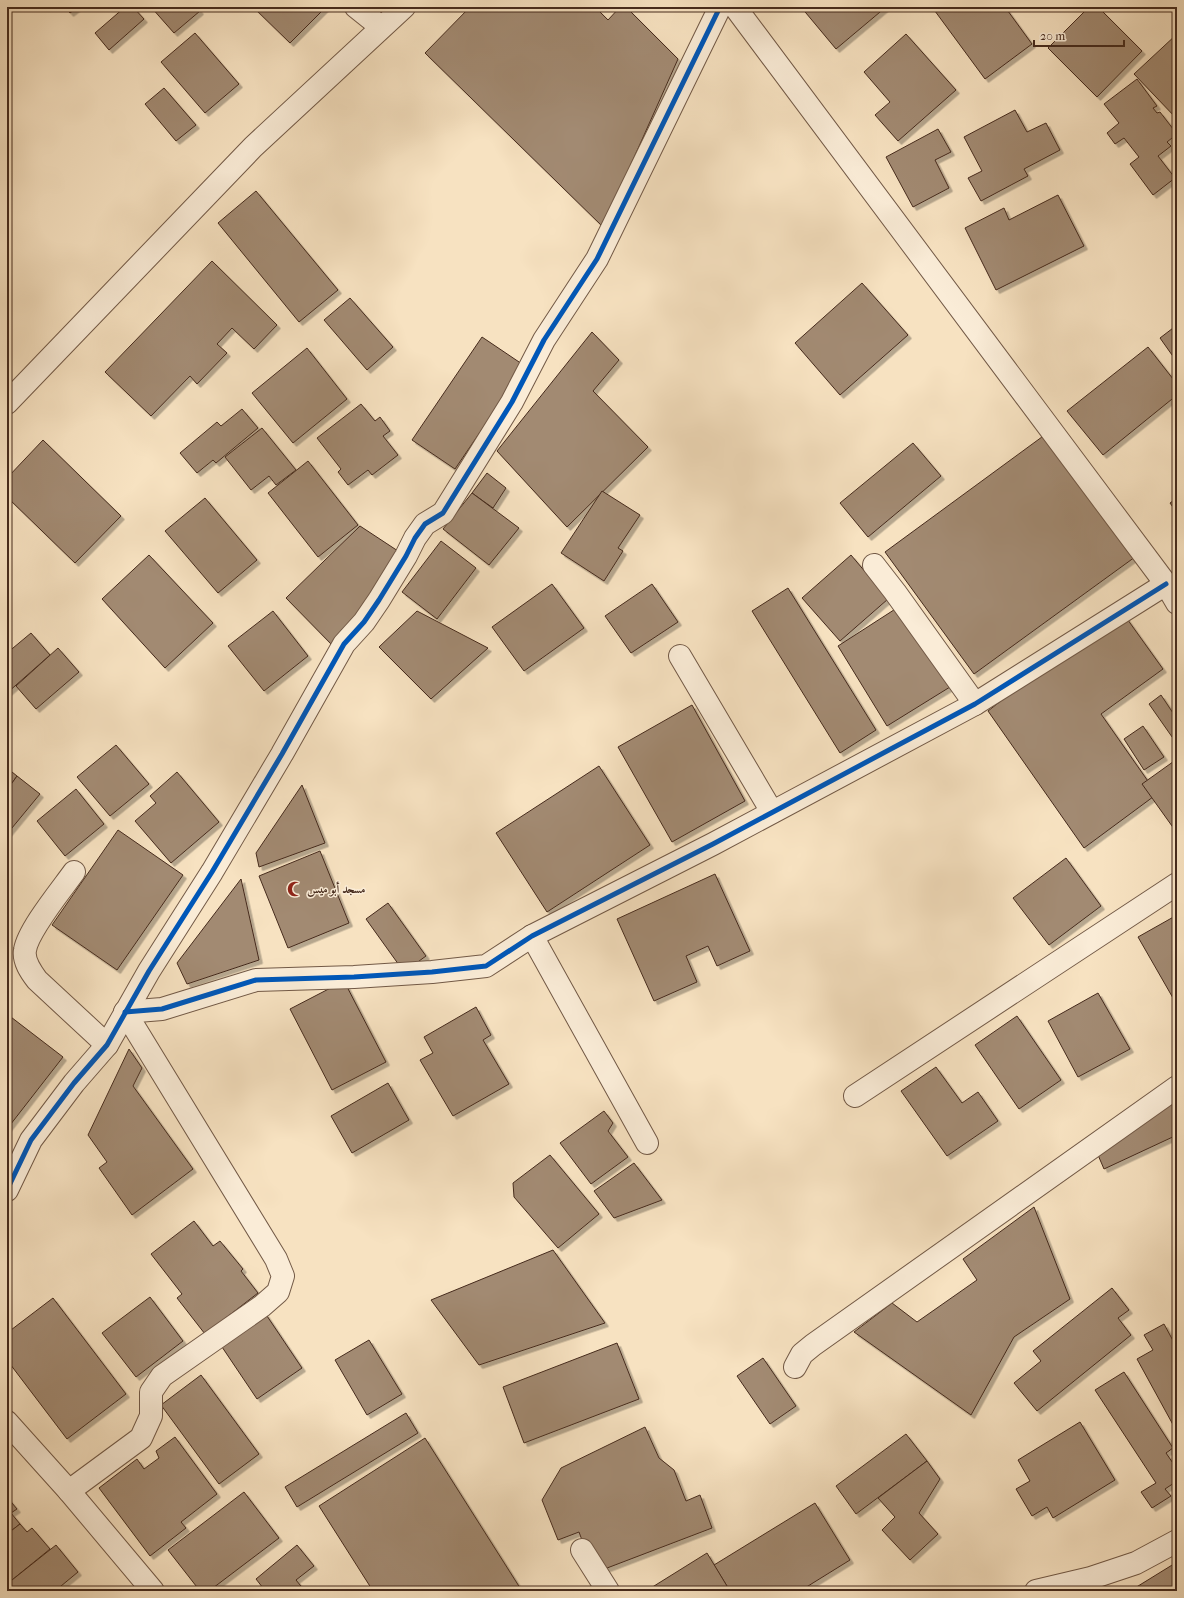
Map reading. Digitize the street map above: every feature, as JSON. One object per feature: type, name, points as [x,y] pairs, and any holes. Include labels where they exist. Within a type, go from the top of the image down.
[{"type":"street","points":[[356,7],[381,27]]},
{"type":"street","points":[[7,403],[253,147],[404,7]]},
{"type":"street","points":[[7,1190],[13,1162],[74,1084],[107,1045],[148,971],[216,866],[282,754],[344,644],[364,622],[379,600],[406,556],[415,538],[425,524],[443,513],[512,402],[544,340],[596,259],[720,7]]},
{"type":"street","points":[[735,7],[1166,584],[1177,603]]},
{"type":"street","points":[[874,565],[975,704]]},
{"type":"street","points":[[125,1012],[162,1009],[256,980],[354,977],[432,972],[486,966],[532,936],[772,812],[975,704],[1166,584]]},
{"type":"street","points":[[680,656],[772,812]]},
{"type":"street","points":[[74,872],[34,930],[25,949],[26,958],[29,970],[37,980],[107,1045]]},
{"type":"street","points":[[855,1096],[1177,884]]},
{"type":"street","points":[[532,936],[647,1143]]},
{"type":"street","points":[[69,1491],[141,1438],[151,1416],[151,1392],[162,1376],[262,1306],[278,1292],[283,1276],[276,1259],[125,1012]]},
{"type":"street","points":[[795,1367],[802,1354],[813,1345],[1177,1087]]},
{"type":"street","points":[[7,1422],[69,1491],[153,1591]]},
{"type":"street","points":[[1036,1591],[1091,1578],[1136,1564],[1177,1542]]},
{"type":"street","points":[[582,1550],[608,1591]]},
{"type":"building","points":[[65,7],[78,7],[70,13]]},
{"type":"building","points":[[125,7],[133,7],[144,19],[109,50],[95,33]]},
{"type":"building","points":[[151,7],[197,7],[200,11],[174,33]]},
{"type":"building","points":[[253,7],[326,7],[290,43]]},
{"type":"building","points":[[470,7],[595,7],[608,20],[620,7],[626,7],[678,59],[603,227],[425,53]]},
{"type":"building","points":[[801,7],[886,7],[836,49]]},
{"type":"building","points":[[932,7],[1005,7],[1032,44],[985,79]]},
{"type":"building","points":[[1089,7],[1098,7],[1142,51],[1097,97],[1048,48]]},
{"type":"building","points":[[195,33],[239,84],[205,113],[161,62]]},
{"type":"building","points":[[906,34],[956,90],[898,141],[875,115],[890,102],[864,72]]},
{"type":"building","points":[[1177,34],[1177,119],[1134,74]]},
{"type":"building","points":[[1137,79],[1157,106],[1153,108],[1157,113],[1160,112],[1177,134],[1167,142],[1171,146],[1158,156],[1175,178],[1153,195],[1130,164],[1139,157],[1124,138],[1115,144],[1107,133],[1119,123],[1104,104]]},
{"type":"building","points":[[164,88],[196,125],[176,141],[145,104]]},
{"type":"building","points":[[1015,110],[1027,132],[1046,123],[1060,150],[1024,169],[1028,176],[981,201],[968,178],[982,171],[964,137]]},
{"type":"building","points":[[938,129],[951,152],[935,160],[949,188],[913,207],[886,157]]},
{"type":"building","points":[[256,191],[338,290],[299,322],[218,223]]},
{"type":"building","points":[[1058,195],[1084,246],[996,290],[965,228],[1004,208],[1009,220]]},
{"type":"building","points":[[212,261],[277,325],[254,349],[232,328],[217,344],[227,353],[197,384],[190,376],[151,416],[105,372]]},
{"type":"building","points":[[862,283],[908,335],[840,395],[795,343]]},
{"type":"building","points":[[350,298],[393,347],[367,370],[324,320]]},
{"type":"building","points":[[1177,325],[1177,362],[1160,338]]},
{"type":"building","points":[[592,332],[619,360],[593,391],[648,447],[567,527],[497,451]]},
{"type":"building","points":[[482,337],[525,366],[455,469],[412,440]]},
{"type":"building","points":[[1148,347],[1177,384],[1177,395],[1103,455],[1067,411]]},
{"type":"building","points":[[307,348],[347,399],[293,443],[252,393]]},
{"type":"building","points":[[361,404],[375,421],[380,417],[390,431],[383,436],[398,455],[372,475],[368,470],[348,485],[338,472],[341,469],[317,438]]},
{"type":"building","points":[[242,409],[258,428],[216,463],[213,460],[197,473],[180,453],[217,422],[221,426]]},
{"type":"building","points":[[262,428],[296,470],[276,485],[269,476],[251,490],[225,457]]},
{"type":"building","points":[[1046,434],[1135,557],[974,674],[885,552]]},
{"type":"building","points":[[43,440],[121,516],[75,563],[7,497],[7,478]]},
{"type":"building","points":[[913,443],[941,476],[868,537],[840,503]]},
{"type":"building","points":[[308,461],[358,525],[318,557],[268,493]]},
{"type":"building","points":[[487,473],[506,488],[493,508],[472,493]]},
{"type":"building","points":[[602,491],[640,515],[618,548],[623,551],[604,581],[561,553]]},
{"type":"building","points":[[472,493],[519,528],[489,565],[443,529]]},
{"type":"building","points":[[205,498],[257,560],[218,593],[165,531]]},
{"type":"building","points":[[1177,498],[1177,513],[1170,503]]},
{"type":"building","points":[[360,526],[398,551],[335,648],[286,598]]},
{"type":"building","points":[[441,541],[476,568],[437,619],[402,592]]},
{"type":"building","points":[[149,555],[213,623],[165,668],[102,599]]},
{"type":"building","points":[[851,555],[888,599],[840,641],[802,598]]},
{"type":"building","points":[[552,584],[584,628],[524,671],[492,627]]},
{"type":"building","points":[[652,584],[678,622],[631,653],[605,616]]},
{"type":"building","points":[[788,588],[876,730],[840,753],[752,611]]},
{"type":"building","points":[[900,606],[950,687],[887,726],[838,646]]},
{"type":"building","points":[[273,611],[308,656],[264,691],[228,646]]},
{"type":"building","points":[[417,611],[488,648],[431,699],[379,647]]},
{"type":"building","points":[[1125,616],[1163,669],[1101,714],[1157,794],[1084,848],[988,711],[1053,660]]},
{"type":"building","points":[[31,633],[50,655],[7,693],[7,653]]},
{"type":"building","points":[[58,648],[79,672],[36,709],[16,686]]},
{"type":"building","points":[[1161,695],[1177,719],[1177,744],[1149,704]]},
{"type":"building","points":[[692,705],[745,801],[672,842],[618,747]]},
{"type":"building","points":[[1143,726],[1164,757],[1144,770],[1124,739]]},
{"type":"building","points":[[116,745],[149,784],[110,816],[77,777]]},
{"type":"building","points":[[1177,759],[1177,833],[1142,784]]},
{"type":"building","points":[[599,766],[650,845],[547,912],[496,833]]},
{"type":"building","points":[[7,768],[17,776],[7,790]]},
{"type":"building","points":[[177,772],[219,822],[171,863],[135,821],[156,803],[150,796]]},
{"type":"building","points":[[17,776],[40,794],[7,834],[7,790]]},
{"type":"building","points":[[302,785],[325,843],[259,867],[256,853]]},
{"type":"building","points":[[76,789],[104,824],[65,856],[37,821]]},
{"type":"building","points":[[118,830],[183,875],[117,970],[52,925]]},
{"type":"building","points":[[320,851],[349,923],[288,948],[259,876]]},
{"type":"building","points":[[1066,858],[1101,906],[1049,945],[1013,898]]},
{"type":"building","points":[[715,874],[750,951],[717,966],[708,946],[686,956],[697,982],[654,1001],[617,919]]},
{"type":"building","points":[[241,879],[259,960],[187,984],[177,963]]},
{"type":"building","points":[[388,903],[426,956],[404,972],[366,919]]},
{"type":"building","points":[[1177,915],[1177,1005],[1138,937]]},
{"type":"building","points":[[344,981],[386,1062],[332,1090],[290,1009]]},
{"type":"building","points":[[1098,993],[1130,1049],[1078,1077],[1048,1021]]},
{"type":"building","points":[[476,1007],[491,1035],[483,1040],[509,1084],[453,1116],[420,1060],[433,1053],[424,1037]]},
{"type":"building","points":[[7,1014],[63,1057],[7,1129]]},
{"type":"building","points":[[1017,1016],[1061,1080],[1019,1109],[975,1045]]},
{"type":"building","points":[[129,1049],[142,1068],[133,1086],[193,1169],[132,1215],[99,1168],[107,1162],[88,1135]]},
{"type":"building","points":[[936,1067],[962,1103],[978,1092],[998,1121],[947,1156],[901,1091]]},
{"type":"building","points":[[388,1083],[409,1120],[352,1153],[331,1116]]},
{"type":"building","points":[[1177,1100],[1177,1135],[1104,1169],[1098,1155]]},
{"type":"building","points":[[604,1111],[613,1123],[608,1131],[628,1157],[591,1184],[560,1143]]},
{"type":"building","points":[[550,1155],[599,1214],[558,1248],[514,1197],[513,1183]]},
{"type":"building","points":[[634,1163],[662,1200],[614,1218],[594,1191]]},
{"type":"building","points":[[1034,1207],[1070,1299],[1014,1337],[971,1415],[854,1332],[892,1303],[917,1322],[977,1280],[963,1259]]},
{"type":"building","points":[[194,1221],[213,1246],[220,1241],[243,1269],[241,1271],[258,1293],[205,1334],[177,1298],[182,1294],[151,1254]]},
{"type":"building","points":[[553,1250],[605,1323],[479,1365],[431,1300]]},
{"type":"building","points":[[1112,1288],[1129,1310],[1118,1318],[1131,1335],[1037,1411],[1014,1383],[1041,1361],[1033,1351]]},
{"type":"building","points":[[150,1297],[183,1341],[136,1377],[102,1333]]},
{"type":"building","points":[[53,1298],[126,1394],[67,1439],[7,1360],[7,1333]]},
{"type":"building","points":[[265,1313],[302,1368],[257,1399],[220,1344]]},
{"type":"building","points":[[1164,1324],[1177,1348],[1177,1432],[1137,1359],[1153,1350],[1144,1335]]},
{"type":"building","points":[[369,1340],[402,1394],[367,1415],[335,1360]]},
{"type":"building","points":[[617,1343],[639,1399],[524,1443],[503,1387]]},
{"type":"building","points":[[763,1358],[796,1406],[770,1424],[737,1376]]},
{"type":"building","points":[[1124,1372],[1173,1448],[1166,1453],[1177,1469],[1177,1481],[1165,1489],[1171,1496],[1152,1508],[1141,1492],[1156,1483],[1095,1390]]},
{"type":"building","points":[[201,1375],[259,1454],[219,1484],[161,1405]]},
{"type":"building","points":[[406,1413],[418,1433],[297,1507],[285,1487]]},
{"type":"building","points":[[1080,1422],[1115,1480],[1053,1518],[1047,1507],[1032,1516],[1016,1489],[1030,1481],[1018,1460]]},
{"type":"building","points":[[645,1427],[659,1458],[674,1470],[686,1501],[700,1495],[712,1528],[594,1573],[579,1532],[558,1540],[542,1500],[561,1468]]},
{"type":"building","points":[[906,1434],[927,1461],[856,1514],[836,1486]]},
{"type":"building","points":[[175,1437],[217,1494],[181,1522],[186,1528],[150,1556],[99,1488],[137,1459],[144,1469],[159,1458],[156,1451]]},
{"type":"building","points":[[425,1438],[522,1591],[373,1591],[319,1506]]},
{"type":"building","points":[[927,1461],[940,1479],[919,1513],[938,1534],[910,1560],[882,1530],[895,1517],[878,1498]]},
{"type":"building","points":[[244,1492],[279,1538],[209,1591],[200,1591],[168,1550]]},
{"type":"building","points":[[7,1497],[17,1509],[11,1513],[20,1524],[7,1534]]},
{"type":"building","points":[[815,1503],[850,1560],[800,1591],[730,1591],[714,1565]]},
{"type":"building","points":[[20,1524],[27,1532],[32,1528],[50,1549],[7,1584],[7,1534]]},
{"type":"building","points":[[56,1545],[78,1572],[55,1591],[7,1591],[7,1584]]},
{"type":"building","points":[[297,1545],[314,1566],[296,1580],[305,1591],[259,1591],[263,1588],[256,1579]]},
{"type":"building","points":[[707,1553],[730,1591],[646,1591]]},
{"type":"building","points":[[1177,1562],[1177,1591],[1130,1591]]},
{"type":"cycle path","points":[[7,1190],[31,1140],[74,1083],[107,1045],[149,971],[212,872],[282,754],[344,644],[364,622],[379,600],[406,556],[415,538],[425,524],[443,513],[512,402],[544,340],[597,259],[720,7]]},
{"type":"cycle path","points":[[125,1012],[162,1009],[256,980],[354,977],[432,972],[486,966],[532,936],[713,844],[975,704],[1166,584]]},
{"type":"place","name":"مسجد أبو ميس","points":[[295,889]]}]
